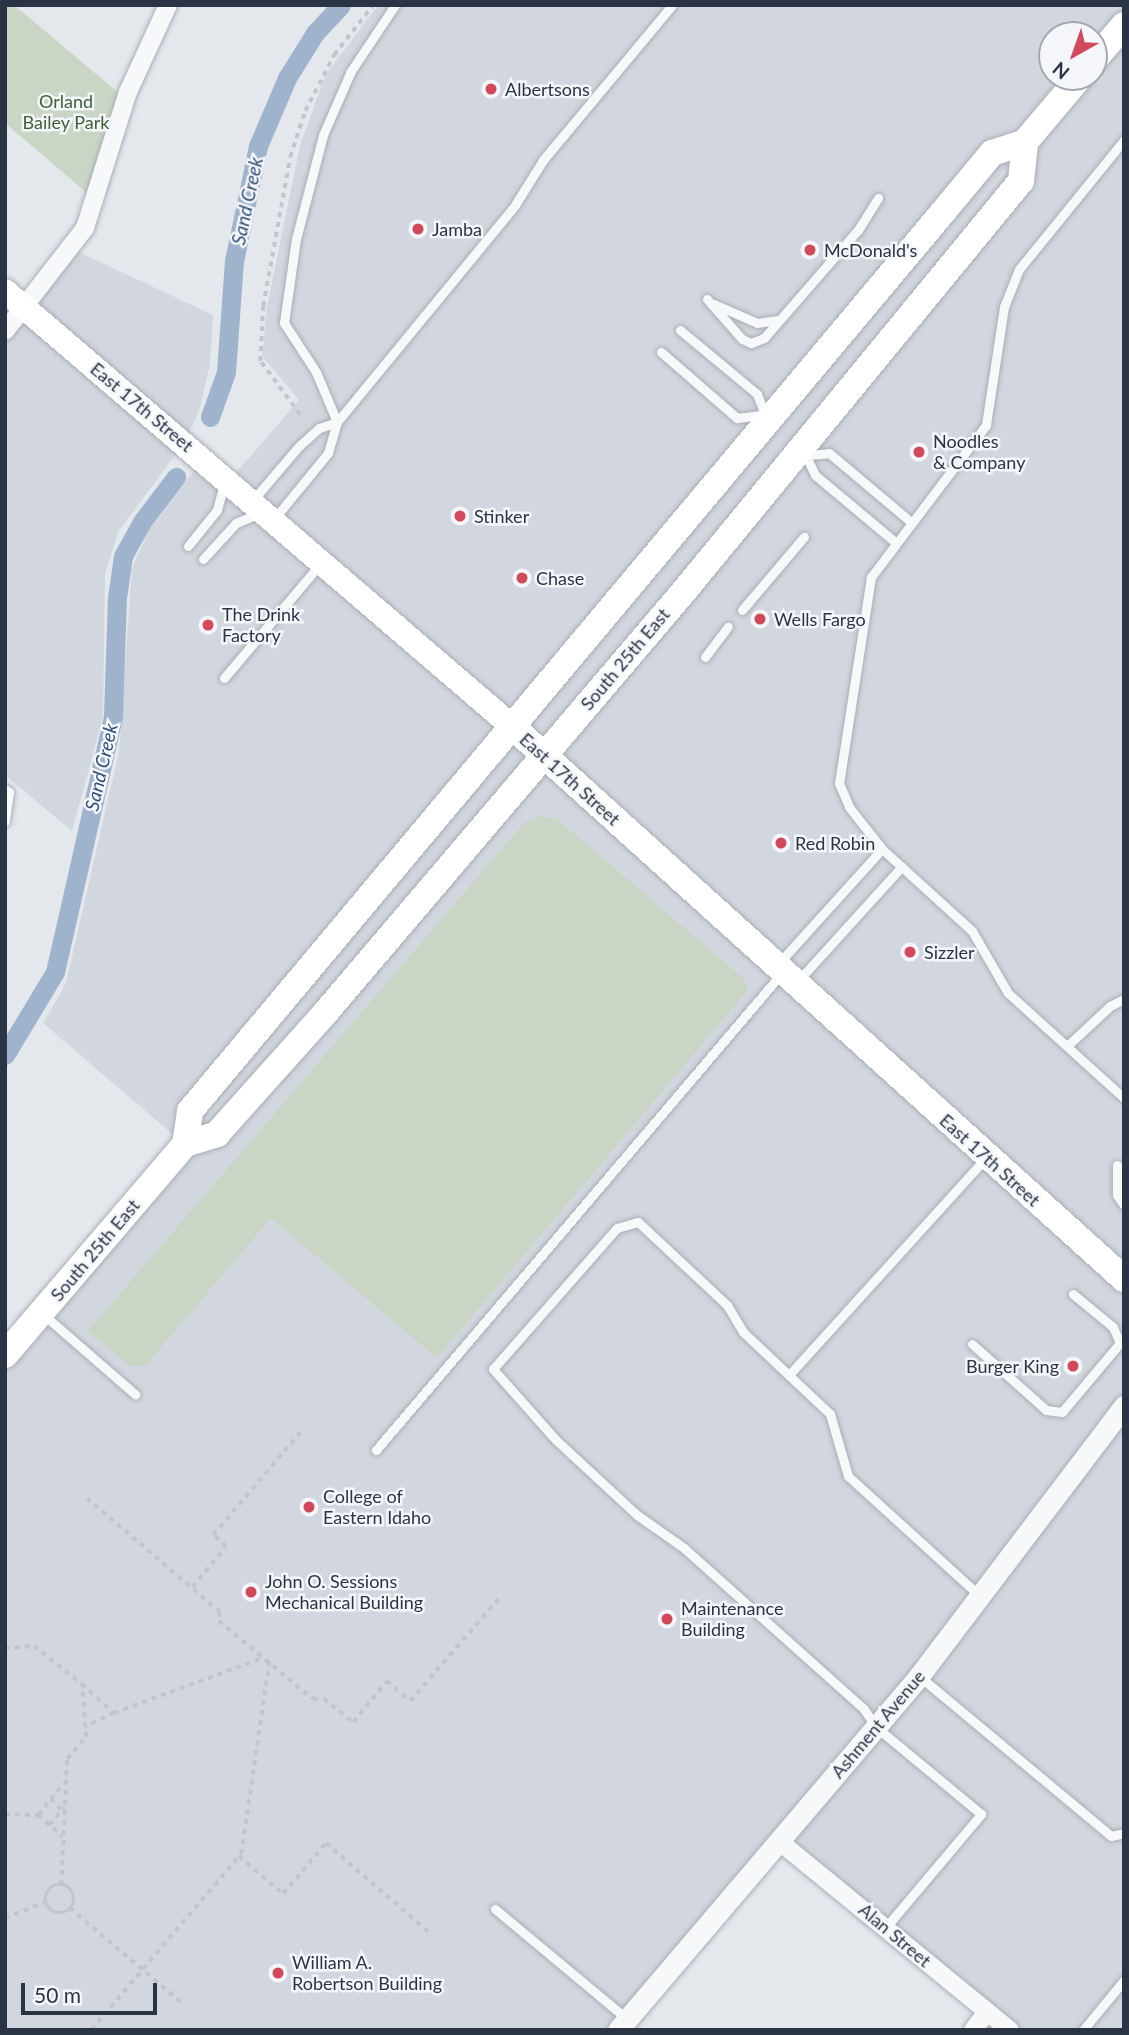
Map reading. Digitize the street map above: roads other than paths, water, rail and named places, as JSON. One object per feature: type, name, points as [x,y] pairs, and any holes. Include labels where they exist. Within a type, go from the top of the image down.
[{"type":"main road","points":[[1108,44],[1124,25]]},
{"type":"main road","points":[[185,1144],[190,1111],[514,728],[765,418],[992,153],[1025,142],[1068,91]]},
{"type":"main road","name":"South 25th East","points":[[5,1355],[185,1144],[216,1134],[804,452],[930,288],[1021,181],[1025,142]]},
{"type":"main road","points":[[930,288],[949,226],[943,212]]},
{"type":"main road","name":"East 17th Street","points":[[5,291],[514,728],[1124,1279]]},
{"type":"street","points":[[5,331],[85,228],[128,92],[168,5]]},
{"type":"street","name":"Ashment Avenue","points":[[622,2024],[919,1676],[982,1597],[1082,1456],[1124,1406]]},
{"type":"street","name":"Alan Street","points":[[780,1842],[1010,2030]]},
{"type":"street","points":[[973,2030],[987,2012]]},
{"type":"lane","points":[[337,422],[316,372],[284,323],[284,312],[296,239],[323,135],[351,71],[395,5]]},
{"type":"lane","points":[[203,559],[236,523],[263,511],[328,453],[337,422],[515,205],[543,160],[672,5]]},
{"type":"lane","points":[[1124,140],[1019,269],[1004,307],[986,425],[895,542],[866,590],[839,766],[839,783],[849,807],[882,849],[972,931],[1002,985],[1124,1098]]},
{"type":"lane","points":[[794,306],[778,321],[757,323],[733,315],[707,299],[728,327],[751,342],[768,336],[794,306],[878,198]]},
{"type":"lane","points":[[661,352],[737,418],[765,418],[757,394],[680,330]]},
{"type":"lane","points":[[263,511],[299,446],[319,428],[337,422]]},
{"type":"lane","points":[[895,542],[815,475],[804,452],[829,453],[911,522]]},
{"type":"lane","points":[[188,546],[217,510],[224,477]]},
{"type":"lane","points":[[742,610],[804,537]]},
{"type":"lane","points":[[224,678],[323,562]]},
{"type":"lane","points":[[705,657],[728,627]]},
{"type":"lane","points":[[5,789],[9,792],[5,822]]},
{"type":"lane","points":[[376,1450],[785,973],[882,849]]},
{"type":"lane","points":[[785,973],[902,866]]},
{"type":"lane","points":[[1067,1046],[1110,1006],[1124,999]]},
{"type":"lane","points":[[789,1375],[987,1158]]},
{"type":"lane","points":[[1117,1165],[1117,1195],[1124,1205]]},
{"type":"lane","points":[[886,1927],[981,1814],[876,1727],[864,1709],[556,1440],[493,1369],[617,1228],[638,1222],[727,1305],[743,1332],[830,1414],[848,1476],[982,1597]]},
{"type":"lane","points":[[972,1344],[1046,1410],[1062,1412],[1120,1343],[1113,1327],[1073,1294]]},
{"type":"lane","points":[[41,1313],[135,1394]]},
{"type":"lane","points":[[919,1676],[1111,1836],[1124,1833]]},
{"type":"lane","points":[[495,1909],[622,2024]]},
{"type":"lane","points":[[1083,2030],[1124,1980]]},
{"type":"waterway","name":"Sand Creek","points":[[210,417],[226,372],[234,261],[258,146],[287,78],[315,33],[341,5]]},
{"type":"waterway","name":"Sand Creek","points":[[5,1055],[55,972],[113,716],[117,598],[123,556],[141,523],[176,477]]},
{"type":"place","name":"Albertsons","points":[[491,89]]},
{"type":"place","name":"Jamba","points":[[418,229]]},
{"type":"place","name":"McDonald's","points":[[810,250]]},
{"type":"place","name":"Noodles & Company","points":[[919,452]]},
{"type":"place","name":"Stinker","points":[[460,516]]},
{"type":"place","name":"Chase","points":[[522,578]]},
{"type":"place","name":"Wells Fargo","points":[[760,619]]},
{"type":"place","name":"The Drink Factory","points":[[208,625]]},
{"type":"place","name":"Red Robin","points":[[781,843]]},
{"type":"place","name":"Sizzler","points":[[910,952]]},
{"type":"place","name":"Burger King","points":[[1073,1366]]},
{"type":"place","name":"College of Eastern Idaho","points":[[309,1507]]},
{"type":"place","name":"John O. Sessions Mechanical Building","points":[[251,1592]]},
{"type":"place","name":"Maintenance Building","points":[[667,1619]]},
{"type":"place","name":"William A. Robertson Building","points":[[278,1973]]},
{"type":"park label","name":"Orland Bailey Park","points":[[66,112]]}]
